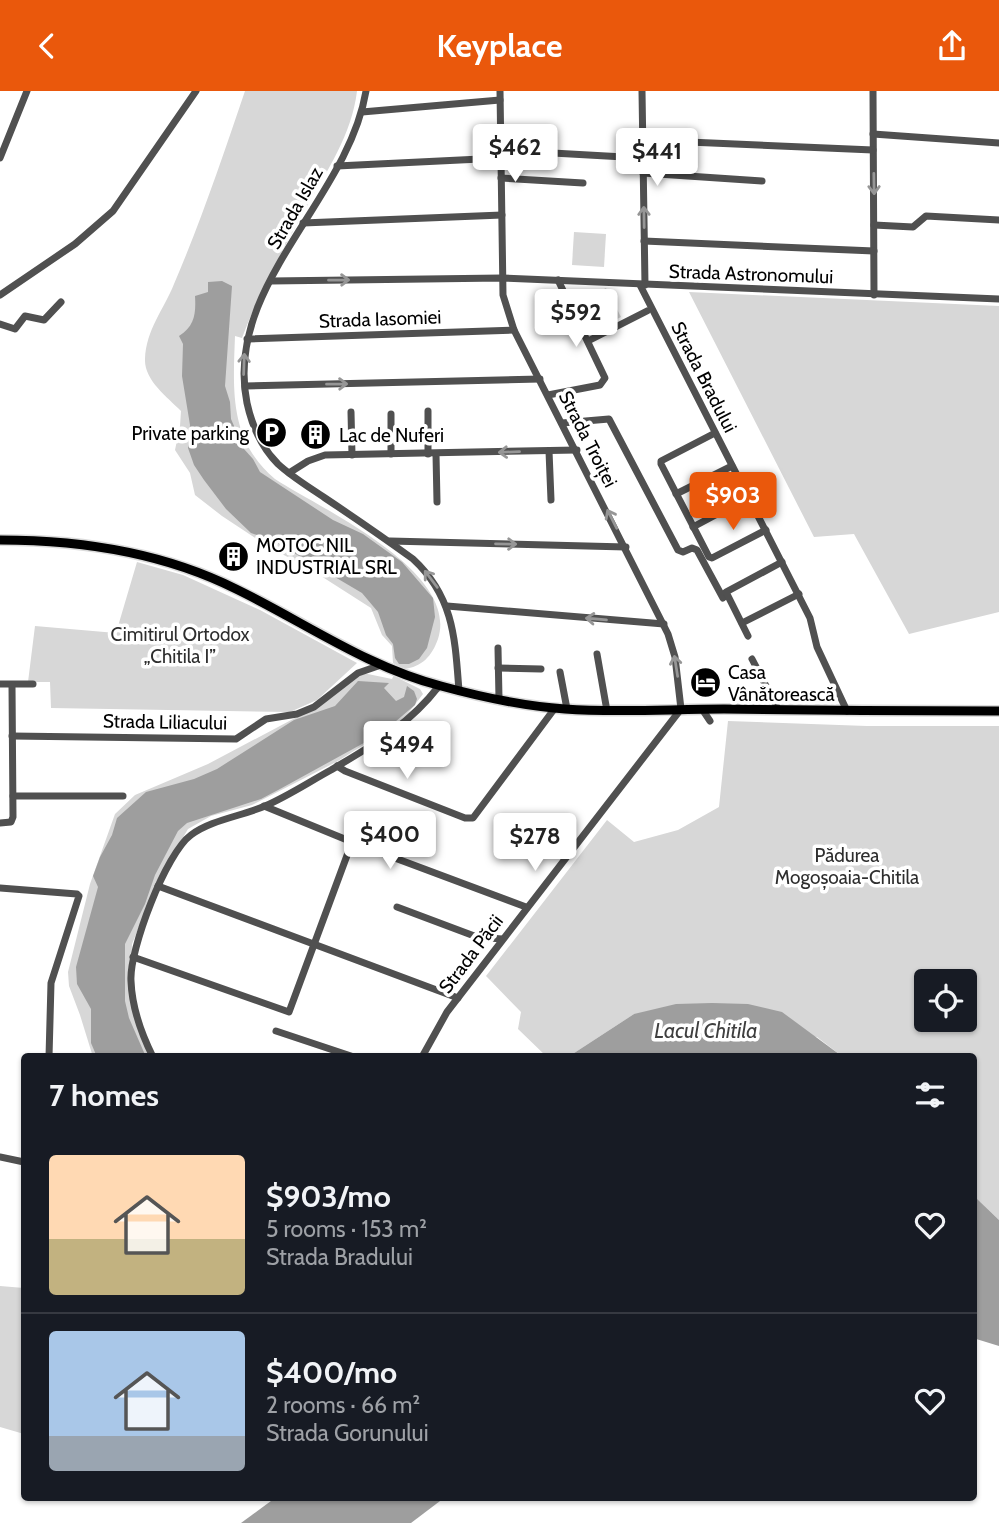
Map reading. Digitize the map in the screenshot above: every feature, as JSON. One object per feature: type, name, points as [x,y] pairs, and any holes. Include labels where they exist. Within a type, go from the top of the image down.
[{"type":"main road","points":[[0,540],[74,543],[167,561],[235,588],[381,665],[439,686],[499,699],[555,708],[607,711],[999,711]]},
{"type":"street","points":[[0,157],[27,91]]},
{"type":"street","points":[[0,295],[75,244],[113,211],[196,91]]},
{"type":"street","name":"Strada Islaz","points":[[366,91],[362,112],[337,166],[271,281],[247,339],[244,386],[259,439],[277,462],[389,541],[429,575],[447,606],[456,643],[460,691]]},
{"type":"street","points":[[642,91],[643,285]]},
{"type":"street","points":[[873,91],[874,295]]},
{"type":"street","points":[[362,112],[500,95]]},
{"type":"street","name":"Strada Troiței","points":[[500,95],[502,278],[505,305],[514,330],[664,624],[673,647],[681,709]]},
{"type":"street","points":[[873,134],[999,143]]},
{"type":"street","points":[[642,140],[873,150]]},
{"type":"street","points":[[337,166],[501,154],[642,158]]},
{"type":"street","points":[[643,173],[762,181]]},
{"type":"street","points":[[501,178],[583,183]]},
{"type":"street","points":[[303,223],[502,215]]},
{"type":"street","points":[[874,225],[913,227],[926,216],[999,220]]},
{"type":"street","points":[[644,241],[874,251]]},
{"type":"street","name":"Strada Astronomului","points":[[271,281],[502,278],[999,299]]},
{"type":"street","points":[[548,395],[600,385],[605,381],[605,375],[558,280]]},
{"type":"street","name":"Strada Bradului","points":[[643,285],[732,466],[799,594],[810,618],[817,647],[846,711]]},
{"type":"street","points":[[0,324],[15,329],[25,316],[44,320],[61,302]]},
{"type":"street","points":[[588,341],[647,311]]},
{"type":"street","name":"Strada Iasomiei","points":[[247,339],[514,330]]},
{"type":"street","points":[[244,386],[540,379]]},
{"type":"street","points":[[428,411],[437,502]]},
{"type":"street","points":[[351,412],[352,455]]},
{"type":"street","points":[[391,414],[391,454]]},
{"type":"street","points":[[562,423],[609,419],[678,551],[692,548],[697,550],[723,598]]},
{"type":"street","points":[[716,433],[660,463],[710,558],[766,530]]},
{"type":"street","points":[[289,473],[320,456],[577,450]]},
{"type":"street","points":[[549,451],[551,500]]},
{"type":"street","points":[[676,494],[732,466]]},
{"type":"street","points":[[693,527],[734,505]]},
{"type":"street","points":[[389,541],[626,547]]},
{"type":"street","points":[[748,636],[726,592],[782,562]]},
{"type":"street","points":[[742,623],[799,594]]},
{"type":"street","points":[[447,606],[664,624]]},
{"type":"street","points":[[498,648],[499,699]]},
{"type":"street","points":[[597,655],[607,711]]},
{"type":"street","points":[[752,659],[778,709]]},
{"type":"street","name":"Strada Liliacului","points":[[12,736],[236,739],[266,719],[297,714],[314,707],[358,673],[381,665]]},
{"type":"street","points":[[498,667],[541,669]]},
{"type":"street","points":[[560,672],[567,709]]},
{"type":"street","points":[[0,684],[33,684]]},
{"type":"street","points":[[0,823],[12,821],[12,685]]},
{"type":"street","points":[[151,1053],[133,1002],[131,969],[158,886],[183,843],[188,837],[264,806],[377,743],[407,722],[425,705],[439,686]]},
{"type":"street","points":[[337,766],[355,776],[465,818],[476,816],[555,708]]},
{"type":"street","name":"Strada Păcii","points":[[424,1053],[458,998],[681,709]]},
{"type":"street","points":[[702,709],[710,721]]},
{"type":"street","points":[[377,743],[423,761]]},
{"type":"street","points":[[13,796],[124,796]]},
{"type":"street","points":[[264,806],[526,907]]},
{"type":"street","points":[[133,957],[286,1013],[291,1010],[352,842]]},
{"type":"street","points":[[158,886],[458,998]]},
{"type":"street","points":[[0,888],[78,894],[80,898],[51,983],[49,1053]]},
{"type":"street","points":[[397,907],[477,937],[502,940]]},
{"type":"street","points":[[276,1031],[342,1053]]},
{"type":"street","points":[[0,1157],[21,1162]]},
{"type":"green space","points":[[245,91],[357,91],[350,122],[338,152],[271,272],[242,338],[235,336],[237,413],[249,448],[275,479],[353,525],[408,566],[428,590],[439,614],[438,639],[426,660],[404,669],[400,679],[420,689],[423,694],[403,720],[338,761],[252,805],[211,816],[188,829],[159,878],[132,944],[130,996],[152,1053],[92,1053],[69,986],[68,972],[90,884],[115,814],[135,795],[208,764],[295,718],[363,673],[392,679],[398,666],[393,663],[392,646],[382,635],[371,608],[310,569],[269,547],[195,495],[190,473],[175,450],[181,411],[157,388],[148,374],[145,359],[149,339],[174,284]]},
{"type":"green space","points":[[574,232],[606,234],[604,267],[572,265]]},
{"type":"green space","points":[[606,288],[621,317],[607,324],[592,295]]},
{"type":"green space","points":[[689,292],[999,306],[999,612],[909,634],[854,534],[814,537]]},
{"type":"green space","name":"Cimitirul Ortodox „Chitila I”","points":[[137,562],[183,575],[260,610],[357,663],[317,700],[290,712],[51,708],[50,682],[28,682],[35,626],[116,633]]},
{"type":"green space","name":"Pădurea Mogoșoaia-Chitila","points":[[728,721],[867,726],[999,726],[999,1220],[977,1199],[977,1053],[838,1053],[817,1037],[634,1014],[574,1053],[543,1053],[518,1029],[521,1012],[486,976],[607,820],[634,842],[678,830],[719,807]]},
{"type":"green space","points":[[0,1286],[21,1288],[21,1433],[0,1427]]},
{"type":"water","points":[[222,281],[232,286],[225,386],[231,419],[244,449],[260,472],[333,520],[363,534],[402,562],[433,598],[435,617],[427,648],[419,659],[409,664],[399,664],[378,612],[362,593],[272,540],[251,533],[226,509],[194,465],[188,448],[190,425],[182,376],[183,344],[179,336],[193,319],[195,296],[208,292],[208,282]]},
{"type":"water","points":[[358,681],[389,683],[384,688],[396,701],[404,697],[407,686],[414,691],[417,699],[415,705],[382,733],[261,799],[187,823],[178,831],[155,875],[145,904],[125,944],[125,1001],[129,1018],[144,1053],[95,1053],[91,1043],[91,1009],[77,984],[76,967],[98,887],[93,876],[117,818],[146,792],[194,779],[217,769],[294,720],[335,706]]},
{"type":"water","name":"Lacul Chitila","points":[[676,1004],[748,1004],[782,1012],[838,1053],[574,1053],[634,1014]]},
{"type":"water","points":[[977,1199],[999,1220],[999,1346],[977,1339]]},
{"type":"water","points":[[271,1501],[440,1501],[411,1523],[241,1523]]},
{"type":"place","name":"Private parking","points":[[272,433]]},
{"type":"place","name":"Lac de Nuferi","points":[[316,435]]},
{"type":"place","name":"MOTOC NIL INDUSTRIAL SRL","points":[[233,556]]},
{"type":"place","name":"Casa Vânătorească","points":[[705,683]]}]
